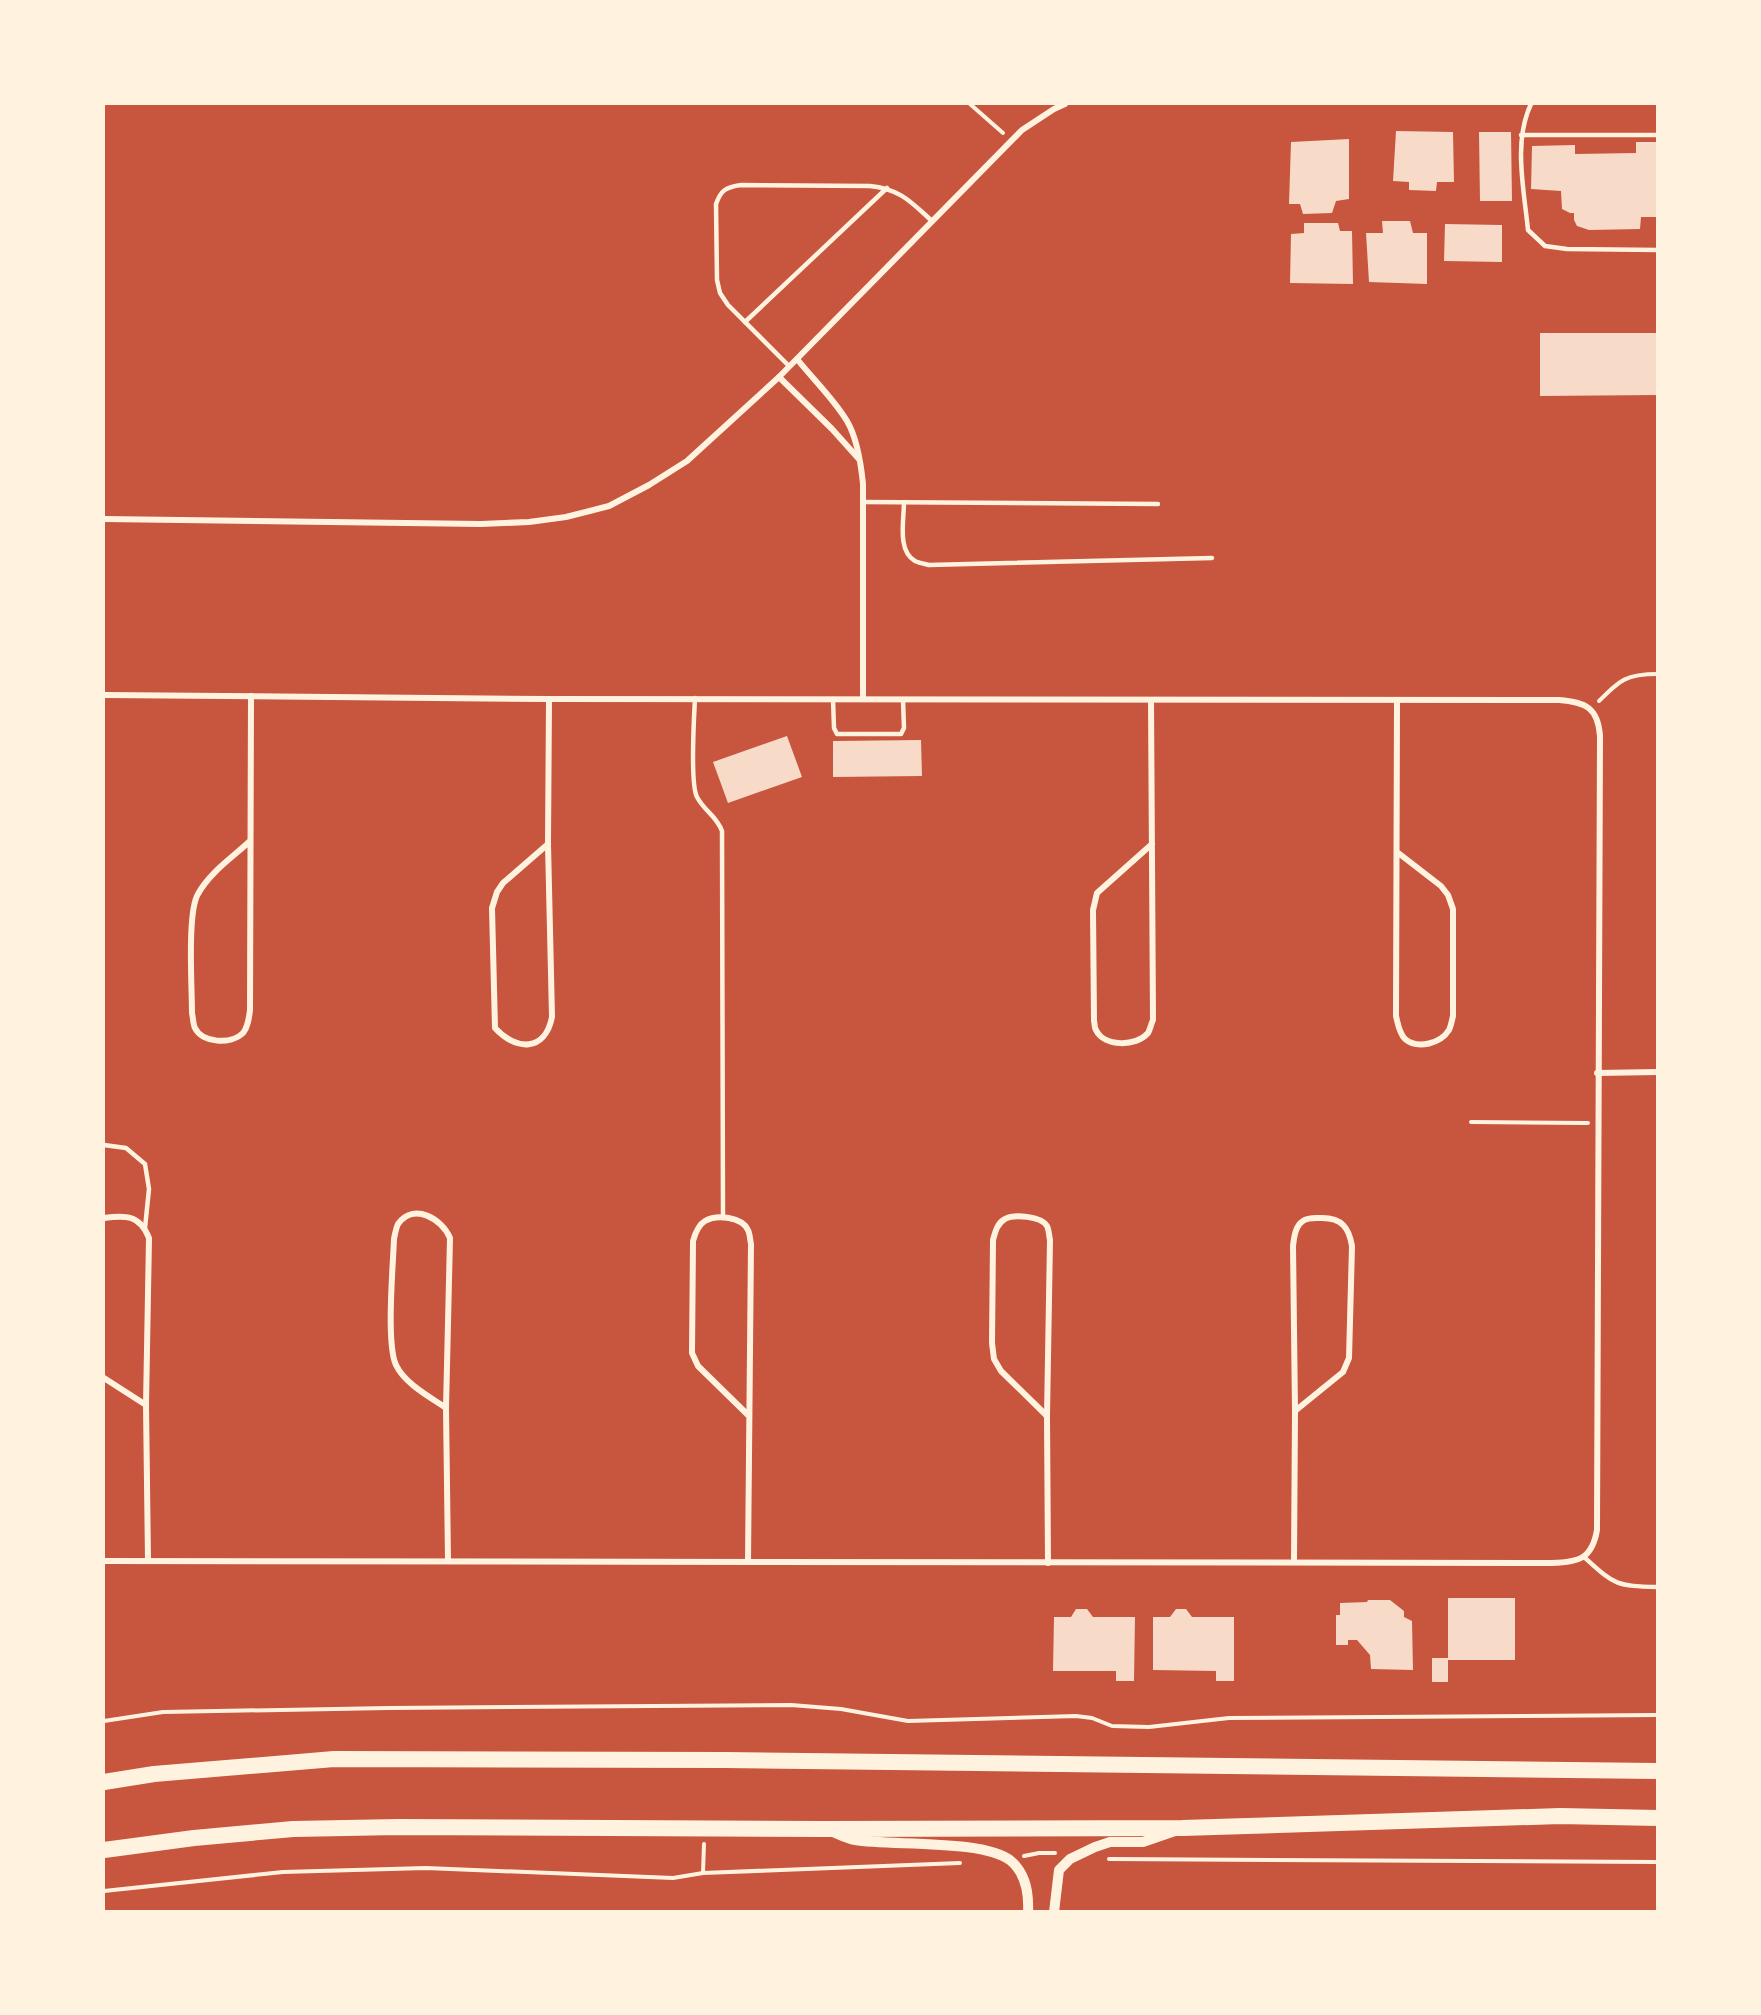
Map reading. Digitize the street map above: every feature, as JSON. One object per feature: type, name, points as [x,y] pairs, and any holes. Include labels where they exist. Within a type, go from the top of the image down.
[{"type":"highway","points":[[104,1782],[177,1772],[334,1759],[713,1760],[1656,1771]]},
{"type":"highway","points":[[104,1850],[194,1838],[293,1829],[398,1827],[1182,1828],[1560,1816],[1658,1818]]},
{"type":"street","points":[[104,519],[481,524],[529,522],[566,517],[609,506],[687,461],[779,377],[1022,130],[1065,104]]},
{"type":"street","points":[[797,358],[846,419],[862,474],[864,699]]},
{"type":"street","points":[[779,377],[858,458]]},
{"type":"street","points":[[104,695],[549,699],[1575,701],[1591,710],[1599,724],[1600,736],[1597,1530],[1594,1543],[1584,1557],[1578,1561],[1048,1563],[104,1561]]},
{"type":"street","points":[[250,841],[206,883],[197,895],[192,911],[192,1013],[195,1028],[203,1037],[218,1041],[233,1039],[242,1034],[248,1023],[250,841],[251,696]]},
{"type":"street","points":[[548,844],[504,883],[497,892],[492,908],[495,1028],[503,1037],[514,1043],[533,1044],[539,1040],[550,1029],[552,1017],[548,844],[549,699]]},
{"type":"street","points":[[1151,700],[1152,844],[1153,1020],[1149,1032],[1142,1039],[1115,1043],[1103,1039],[1096,1030],[1094,1021],[1093,910],[1097,893],[1152,844]]},
{"type":"street","points":[[1396,852],[1441,886],[1448,895],[1453,909],[1453,1016],[1450,1029],[1440,1040],[1429,1044],[1415,1044],[1406,1039],[1396,1017],[1396,852],[1397,701]]},
{"type":"street","points":[[1597,1073],[1658,1072]]},
{"type":"street","points":[[446,1408],[409,1381],[396,1366],[392,1346],[394,1239],[398,1225],[406,1217],[419,1214],[431,1216],[440,1222],[446,1228],[450,1238],[446,1408],[448,1560]]},
{"type":"street","points":[[104,1218],[128,1217],[138,1221],[145,1228],[149,1238],[146,1405],[148,1560]]},
{"type":"street","points":[[1047,1416],[1001,1371],[994,1359],[992,1343],[993,1240],[996,1228],[1004,1219],[1029,1217],[1045,1222],[1050,1240],[1047,1416],[1048,1563]]},
{"type":"street","points":[[748,1415],[698,1366],[692,1353],[693,1241],[696,1230],[704,1221],[723,1218],[742,1222],[749,1230],[751,1244],[748,1562]]},
{"type":"street","points":[[1294,1562],[1293,1246],[1295,1232],[1303,1221],[1312,1218],[1329,1218],[1342,1222],[1350,1233],[1352,1246],[1349,1358],[1343,1372],[1295,1411]]},
{"type":"street","points":[[104,1378],[146,1405]]},
{"type":"street","points":[[1053,1911],[1059,1870],[1070,1859],[1110,1842],[1143,1842],[1182,1828]]},
{"type":"street","points":[[824,1829],[853,1840],[928,1844],[998,1854],[1011,1861],[1022,1874],[1029,1895],[1028,1911]]},
{"type":"lane","points":[[1531,104],[1524,118],[1521,135],[1528,230],[1545,246],[1567,249],[1658,250]]},
{"type":"lane","points":[[1521,135],[1658,135]]},
{"type":"lane","points":[[789,366],[728,305],[720,293],[717,280],[716,204],[720,193],[728,187],[741,185],[887,188],[903,195],[932,221]]},
{"type":"lane","points":[[745,322],[887,188]]},
{"type":"lane","points":[[864,502],[1158,504]]},
{"type":"lane","points":[[904,502],[903,543],[907,554],[915,561],[929,565],[1212,558]]},
{"type":"lane","points":[[695,698],[693,755],[695,795],[705,809],[717,819],[722,831],[723,1218]]},
{"type":"lane","points":[[833,699],[834,728],[837,734],[901,734],[904,728],[903,700]]},
{"type":"lane","points":[[104,1145],[126,1148],[145,1164],[149,1189],[145,1228]]},
{"type":"lane","points":[[1584,1557],[1612,1582],[1627,1587],[1658,1587]]},
{"type":"path","points":[[970,104],[1012,140]]},
{"type":"path","points":[[1591,710],[1616,685],[1630,676],[1658,674]]},
{"type":"path","points":[[1472,1122],[1597,1123]]},
{"type":"path","points":[[104,1721],[163,1712],[792,1705],[841,1709],[908,1721],[1076,1716],[1092,1718],[1112,1726],[1149,1727],[1229,1718],[1658,1715]]},
{"type":"path","points":[[703,1873],[704,1828]]},
{"type":"path","points":[[1011,1861],[1039,1853],[1057,1853],[1070,1859]]},
{"type":"path","points":[[1106,1859],[1658,1862]]},
{"type":"path","points":[[104,1891],[283,1872],[426,1868],[673,1878],[703,1873],[965,1863]]},
{"type":"building","points":[[1396,131],[1453,132],[1454,182],[1437,182],[1436,191],[1409,190],[1409,182],[1393,181]]},
{"type":"building","points":[[1479,132],[1511,132],[1512,201],[1480,201]]},
{"type":"building","points":[[1349,139],[1349,199],[1336,201],[1332,213],[1303,214],[1300,204],[1289,204],[1291,142]]},
{"type":"building","points":[[1636,142],[1658,142],[1658,217],[1641,217],[1640,229],[1589,230],[1577,226],[1574,213],[1562,209],[1561,191],[1531,189],[1532,146],[1575,145],[1575,154],[1636,153]]},
{"type":"building","points":[[1382,221],[1410,221],[1413,233],[1427,233],[1427,284],[1369,282],[1366,233],[1383,233]]},
{"type":"building","points":[[1304,223],[1338,223],[1340,231],[1352,231],[1353,284],[1290,283],[1291,234],[1304,233]]},
{"type":"building","points":[[1445,224],[1502,225],[1502,262],[1444,261]]},
{"type":"building","points":[[1540,333],[1658,333],[1658,395],[1540,396]]},
{"type":"building","points":[[787,736],[802,777],[728,803],[713,762]]},
{"type":"building","points":[[921,740],[922,776],[833,777],[833,741]]},
{"type":"building","points":[[1448,1598],[1515,1598],[1515,1660],[1448,1660],[1448,1682],[1432,1682],[1432,1658],[1448,1658]]},
{"type":"building","points":[[1368,1600],[1390,1600],[1404,1611],[1404,1617],[1412,1621],[1413,1670],[1371,1669],[1370,1655],[1357,1640],[1348,1640],[1348,1645],[1336,1645],[1336,1615],[1340,1615],[1340,1603],[1367,1602]]},
{"type":"building","points":[[1076,1609],[1087,1609],[1093,1617],[1135,1617],[1134,1681],[1116,1681],[1116,1671],[1053,1671],[1054,1617],[1071,1617]]},
{"type":"building","points":[[1176,1609],[1186,1609],[1192,1617],[1234,1617],[1234,1681],[1216,1681],[1216,1671],[1153,1670],[1153,1617],[1170,1617]]}]
